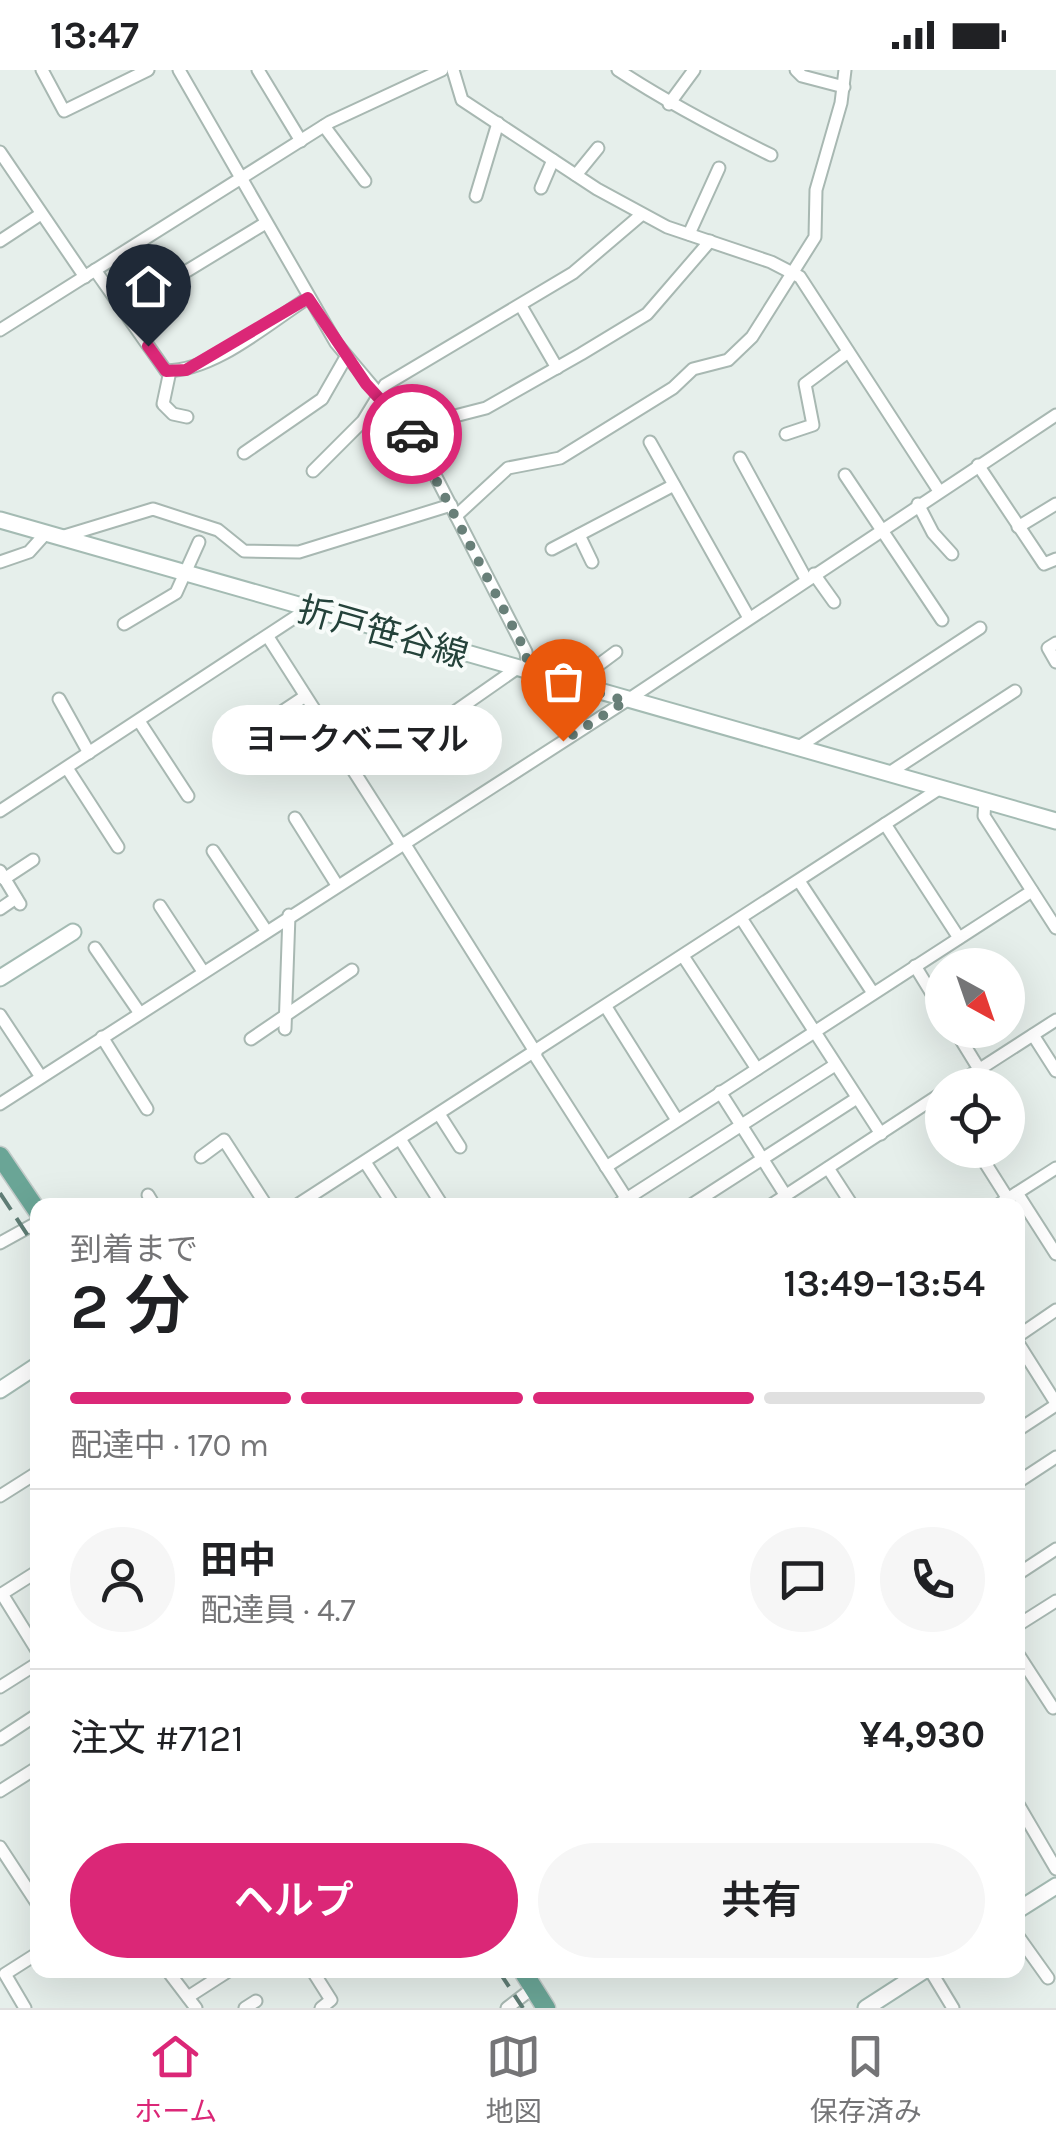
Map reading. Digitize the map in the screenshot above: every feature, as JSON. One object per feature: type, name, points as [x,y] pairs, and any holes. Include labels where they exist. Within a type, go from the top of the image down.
[{"type":"main road","name":"折戸笹谷線","points":[[0,520],[1056,821]]},
{"type":"main road","points":[[0,978],[73,932]]},
{"type":"main road","points":[[0,1156],[30,1200]]},
{"type":"main road","points":[[0,1390],[30,1370]]},
{"type":"main road","points":[[1025,1906],[1056,1886]]},
{"type":"main road","points":[[527,1978],[546,2008]]},
{"type":"main road","points":[[866,2008],[914,1978]]},
{"type":"street","points":[[42,70],[64,111],[148,70]]},
{"type":"street","points":[[178,70],[308,298],[346,357],[408,428],[526,652],[522,671],[390,757]]},
{"type":"street","points":[[275,70],[261,74],[301,140]]},
{"type":"street","points":[[0,330],[324,126],[442,70]]},
{"type":"street","points":[[453,70],[462,100],[641,215],[794,274],[809,288],[938,491]]},
{"type":"street","points":[[618,70],[669,104],[771,155]]},
{"type":"street","points":[[669,104],[694,70]]},
{"type":"street","points":[[796,70],[802,76],[844,87]]},
{"type":"street","points":[[0,562],[29,552],[54,535],[153,508],[218,530],[244,551],[299,552],[454,510],[508,468],[560,458],[673,388],[693,370],[728,360],[752,338],[815,237],[816,190],[844,87],[845,70]]},
{"type":"street","points":[[476,196],[498,123]]},
{"type":"street","points":[[324,126],[365,181]]},
{"type":"street","points":[[576,175],[598,148]]},
{"type":"street","points":[[1,158],[41,214],[170,371]]},
{"type":"street","points":[[541,188],[554,160]]},
{"type":"street","points":[[690,234],[720,168]]},
{"type":"street","points":[[0,241],[41,214]]},
{"type":"street","points":[[314,471],[362,422],[376,394],[572,273],[641,215]]},
{"type":"street","points":[[172,280],[264,224]]},
{"type":"street","points":[[408,428],[486,408],[647,314],[710,241]]},
{"type":"street","points":[[170,371],[186,370],[214,357],[308,298]]},
{"type":"street","points":[[521,306],[557,368]]},
{"type":"street","points":[[786,434],[814,426],[805,384],[848,352]]},
{"type":"street","points":[[244,454],[322,399],[346,357]]},
{"type":"street","points":[[170,371],[163,404],[173,414],[187,417]]},
{"type":"street","points":[[0,1104],[202,970],[626,701],[1056,415]]},
{"type":"street","points":[[650,442],[749,618]]},
{"type":"street","points":[[740,458],[810,577],[834,602]]},
{"type":"street","points":[[978,465],[1044,564],[1056,559]]},
{"type":"street","points":[[845,475],[942,620]]},
{"type":"street","points":[[552,549],[674,485]]},
{"type":"street","points":[[918,504],[933,533],[952,554]]},
{"type":"street","points":[[1018,527],[1056,504]]},
{"type":"street","points":[[579,534],[592,562]]},
{"type":"street","points":[[124,624],[176,593],[187,576],[199,542]]},
{"type":"street","points":[[0,811],[306,610]]},
{"type":"street","points":[[797,748],[980,628]]},
{"type":"street","points":[[268,638],[535,1053],[622,1198]]},
{"type":"street","points":[[1056,643],[1048,648],[1056,662]]},
{"type":"street","points":[[573,684],[616,652]]},
{"type":"street","points":[[889,773],[1015,691]]},
{"type":"street","points":[[244,737],[304,697]]},
{"type":"street","points":[[59,698],[89,753]]},
{"type":"street","points":[[139,721],[188,796]]},
{"type":"street","points":[[67,768],[118,847]]},
{"type":"street","points":[[308,1198],[939,789]]},
{"type":"street","points":[[985,801],[984,816],[1056,928]]},
{"type":"street","points":[[295,818],[337,885]]},
{"type":"street","points":[[885,824],[959,938]]},
{"type":"street","points":[[213,851],[266,930]]},
{"type":"street","points":[[0,909],[18,901],[2,875],[34,860]]},
{"type":"street","points":[[798,881],[874,994]]},
{"type":"street","points":[[606,1167],[1032,891]]},
{"type":"street","points":[[160,906],[202,970]]},
{"type":"street","points":[[285,1030],[288,915]]},
{"type":"street","points":[[741,918],[880,1134]]},
{"type":"street","points":[[95,948],[139,1012]]},
{"type":"street","points":[[683,956],[757,1069]]},
{"type":"street","points":[[914,966],[925,983]]},
{"type":"street","points":[[251,1039],[352,970]]},
{"type":"street","points":[[606,1007],[678,1120]]},
{"type":"street","points":[[0,1015],[41,1078]]},
{"type":"street","points":[[981,1068],[1056,1020]]},
{"type":"street","points":[[1033,1035],[1056,1072]]},
{"type":"street","points":[[102,1037],[147,1109]]},
{"type":"street","points":[[632,1198],[836,1065]]},
{"type":"street","points":[[720,1092],[786,1196]]},
{"type":"street","points":[[702,1198],[857,1098]]},
{"type":"street","points":[[783,1198],[925,1106]]},
{"type":"street","points":[[439,1114],[460,1148]]},
{"type":"street","points":[[400,1139],[438,1198]]},
{"type":"street","points":[[201,1157],[224,1140],[261,1198]]},
{"type":"street","points":[[365,1162],[388,1198]]},
{"type":"street","points":[[828,1168],[847,1198]]},
{"type":"street","points":[[988,1168],[1007,1198]]},
{"type":"street","points":[[1010,1198],[1056,1168]]},
{"type":"street","points":[[1025,1218],[1056,1254]]},
{"type":"street","points":[[0,1244],[30,1227]]},
{"type":"street","points":[[1025,1334],[1056,1310]]},
{"type":"street","points":[[1025,1351],[1056,1404],[1025,1425]]},
{"type":"street","points":[[1025,1477],[1056,1457]]},
{"type":"street","points":[[0,1496],[30,1477]]},
{"type":"street","points":[[1025,1569],[1056,1549]]},
{"type":"street","points":[[30,1576],[1,1594],[30,1639]]},
{"type":"street","points":[[1025,1620],[1056,1600]]},
{"type":"street","points":[[1025,1665],[1053,1708]]},
{"type":"street","points":[[0,1687],[30,1668]]},
{"type":"street","points":[[0,1738],[30,1719]]},
{"type":"street","points":[[0,1791],[30,1773]]},
{"type":"street","points":[[1025,1816],[1056,1868]]},
{"type":"street","points":[[0,1847],[30,1893]]},
{"type":"street","points":[[1025,1946],[1048,1978]]},
{"type":"street","points":[[25,2008],[5,1974],[30,1957]]},
{"type":"street","points":[[172,1978],[192,2002],[220,1978]]},
{"type":"street","points":[[318,1978],[331,2000],[321,2008]]},
{"type":"street","points":[[932,1978],[953,2008]]},
{"type":"street","points":[[507,2008],[534,1988]]},
{"type":"street","points":[[244,2008],[256,2001]]},
{"type":"railway","points":[[0,1193],[30,1239]]},
{"type":"railway","points":[[503,1978],[523,2008]]},
{"type":"way so far","points":[[412,434],[526,652],[528,673],[626,701],[563,741]]},
{"type":"place","name":"ヨークベニマル","points":[[563,741]]},
{"type":"route","points":[[148,346],[166,371],[186,370],[214,357],[308,298],[366,384],[412,434]]}]
